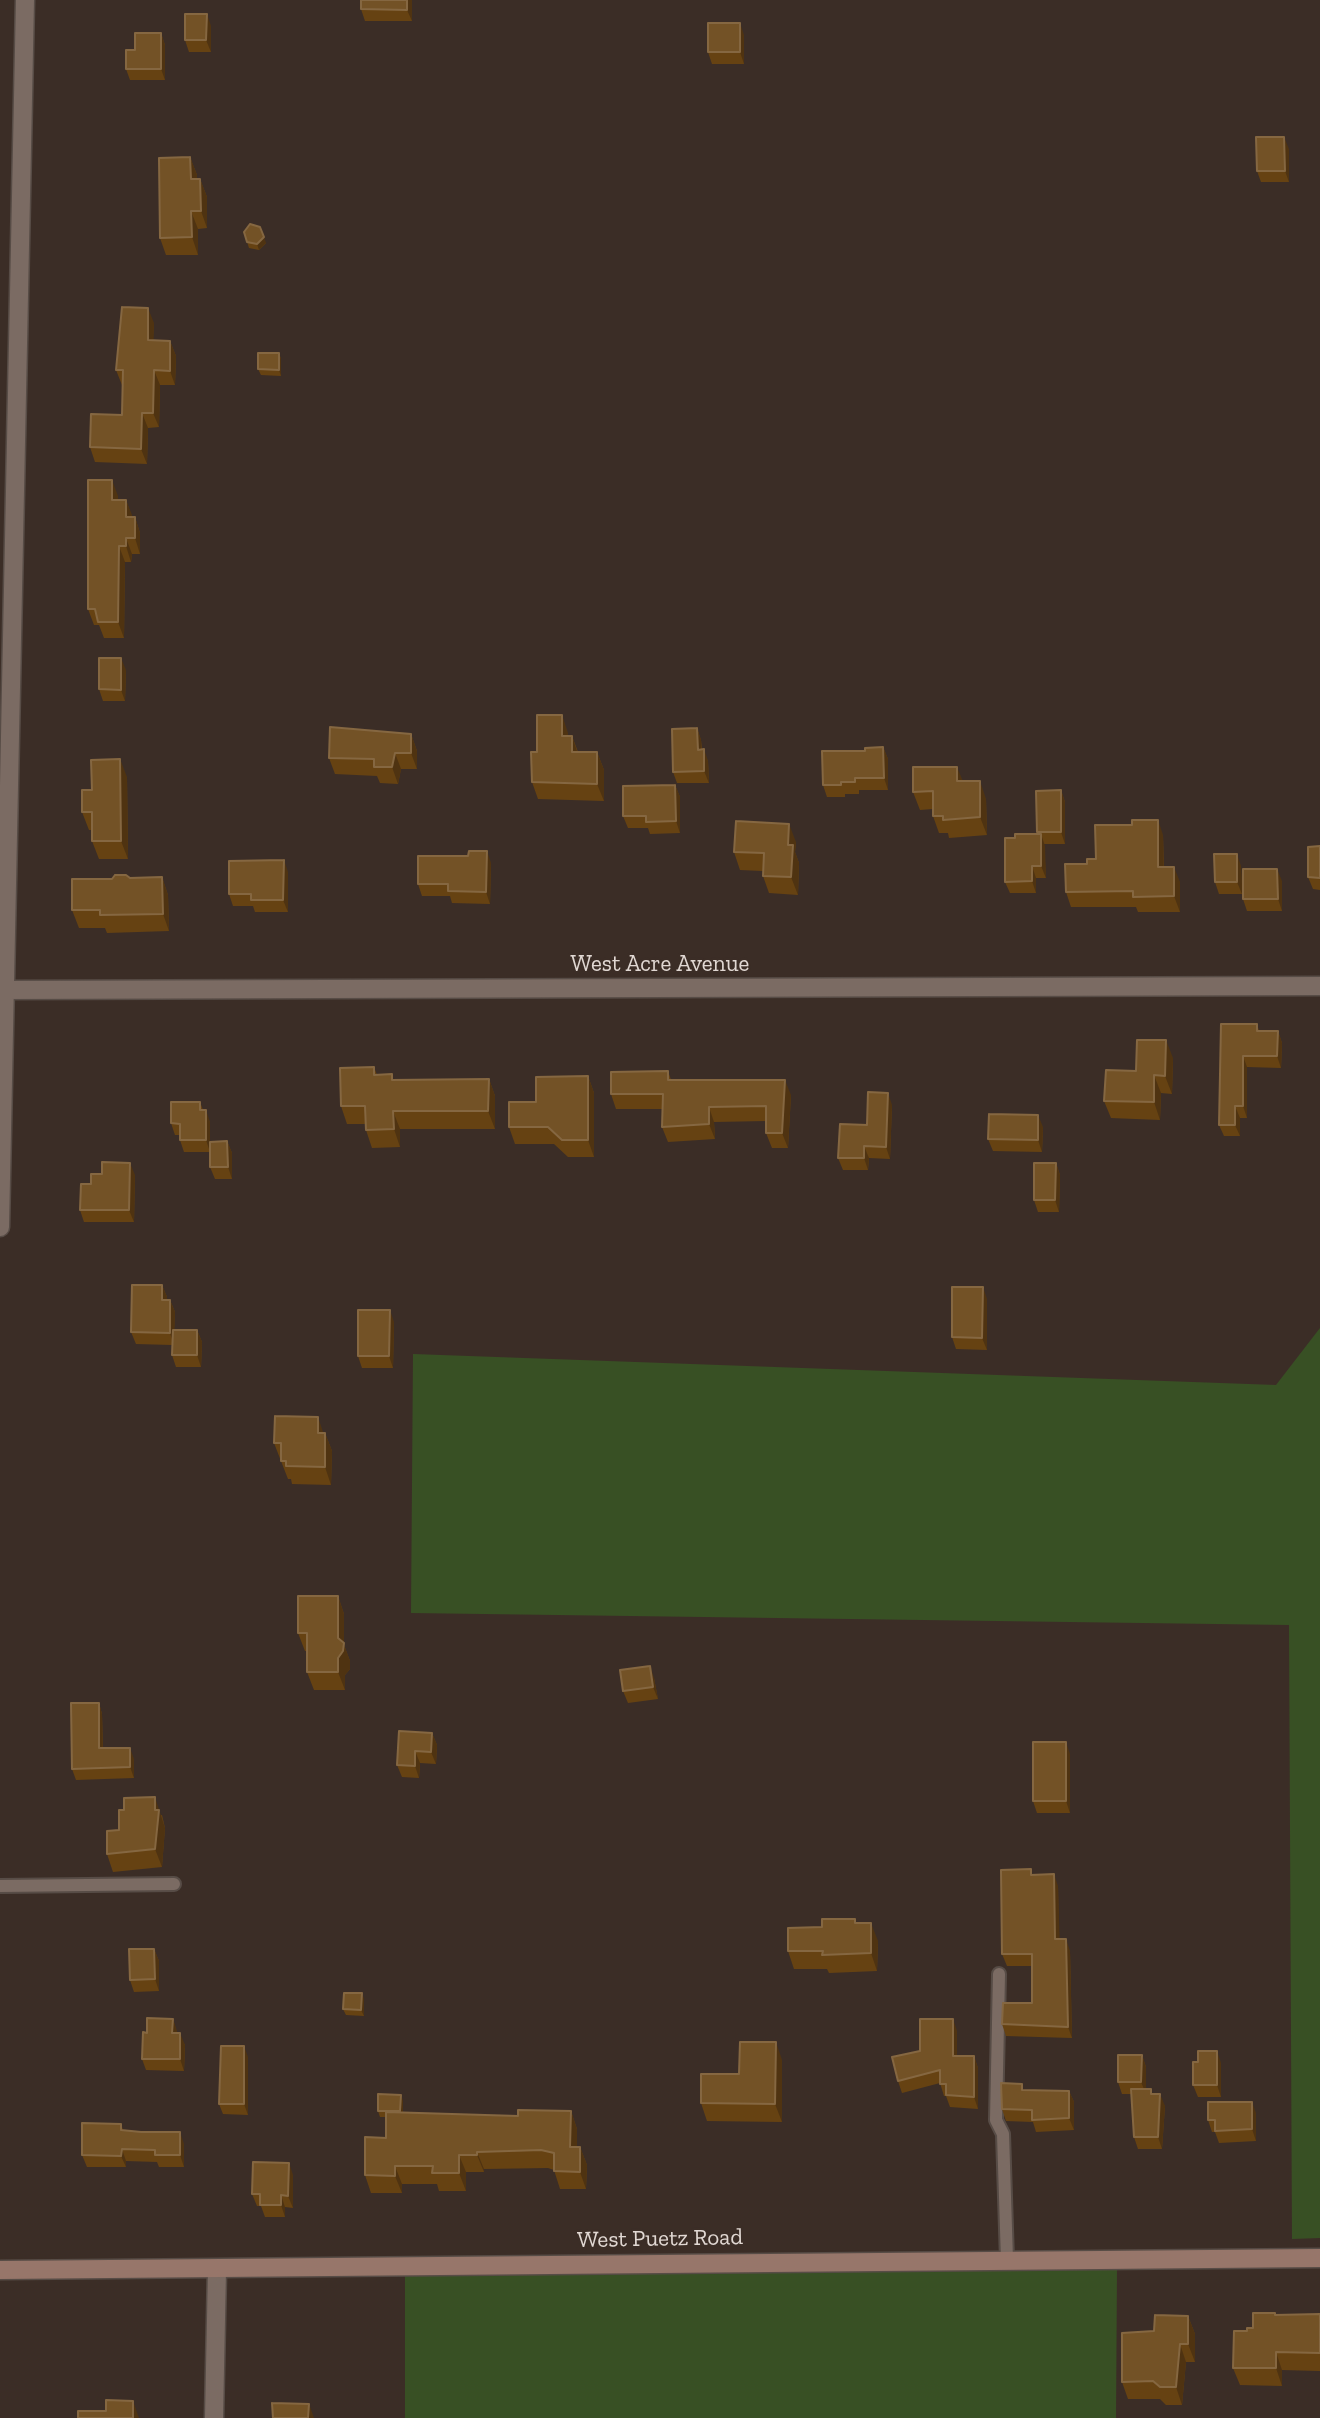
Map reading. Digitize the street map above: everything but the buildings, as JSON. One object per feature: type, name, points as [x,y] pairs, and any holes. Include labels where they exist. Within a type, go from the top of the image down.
[{"type":"street","points":[[0,1227],[25,0]]},
{"type":"street","name":"West Acre Avenue","points":[[3,990],[1320,986]]},
{"type":"street","name":"West Puetz Road","points":[[0,2270],[1320,2258]]},
{"type":"street","points":[[214,2418],[217,2270]]},
{"type":"lane","points":[[0,1886],[174,1884]]},
{"type":"lane","points":[[999,1975],[996,2120],[1003,2134],[1007,2260]]},
{"type":"green space","points":[[1320,1328],[1320,2238],[1292,2239],[1289,1625],[411,1613],[413,1354],[1276,1385]]},
{"type":"green space","points":[[1117,2267],[1116,2418],[405,2418],[405,2274]]}]
